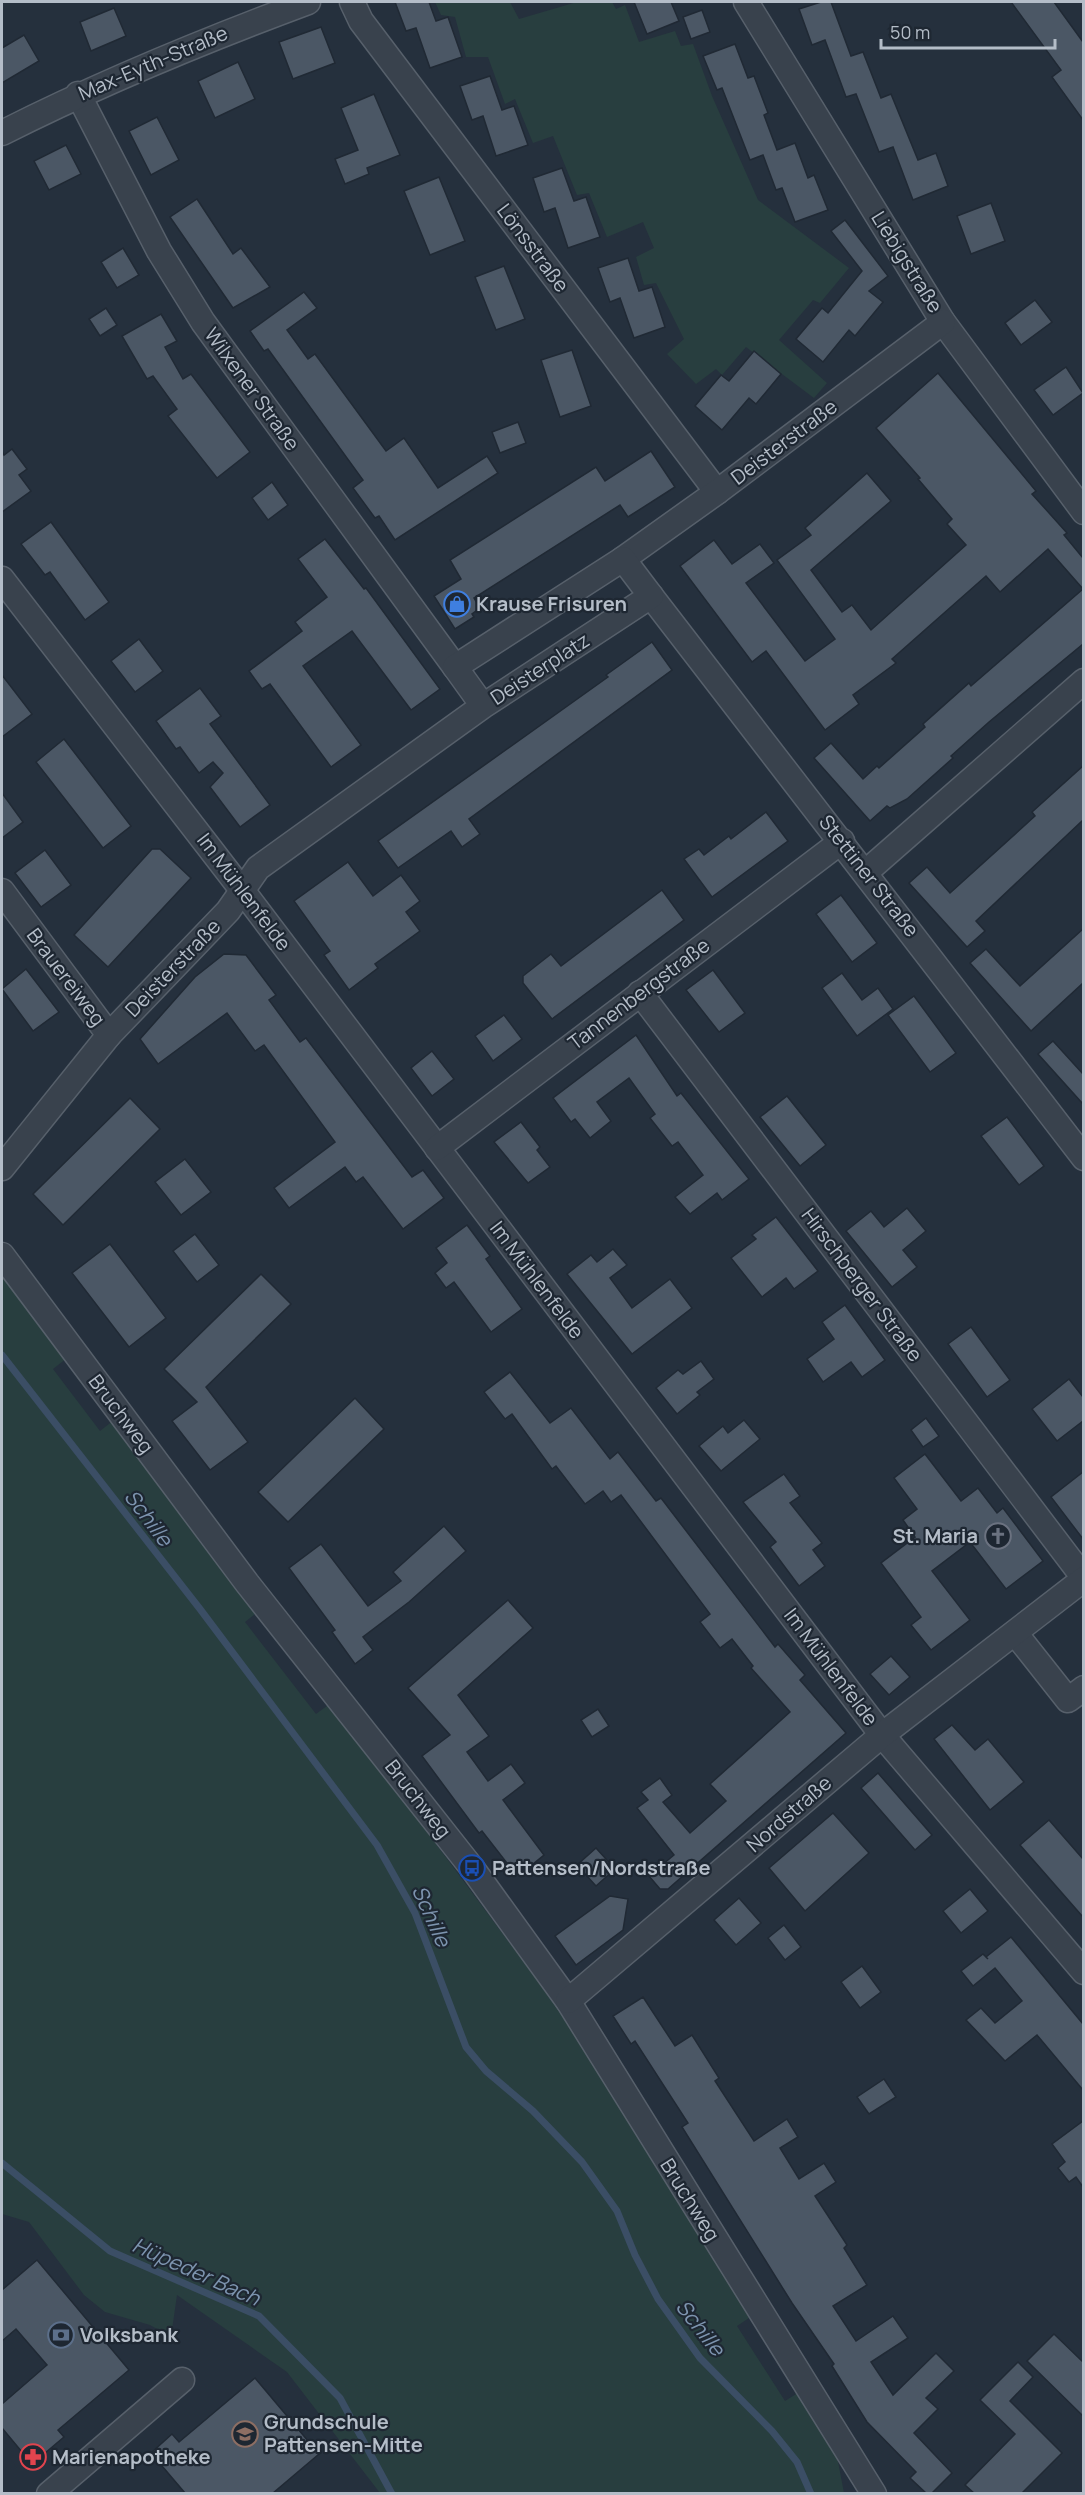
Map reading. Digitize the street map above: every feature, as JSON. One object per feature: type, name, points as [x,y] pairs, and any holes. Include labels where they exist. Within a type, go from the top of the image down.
[{"type":"street","name":"Max-Eyth-Straße","points":[[2,133],[78,94],[191,45],[308,2]]},
{"type":"street","name":"Lönsstraße","points":[[352,2],[361,21],[717,492]]},
{"type":"street","name":"Liebigstraße","points":[[746,2],[943,322],[1083,512]]},
{"type":"street","name":"Wilxener Straße","points":[[78,94],[159,251],[203,322],[455,667]]},
{"type":"street","name":"Deisterstraße","points":[[623,559],[717,492],[943,322]]},
{"type":"street","points":[[455,667],[623,559],[651,596]]},
{"type":"street","name":"Im Mühlenfelde","points":[[2,579],[242,890],[882,1735],[1083,1972]]},
{"type":"street","name":"Deisterplatz","points":[[455,667],[483,706],[651,596]]},
{"type":"street","name":"Stettiner Straße","points":[[651,596],[866,872],[1083,1158]]},
{"type":"street","points":[[866,872],[1083,681]]},
{"type":"street","name":"Deisterstraße","points":[[2,1168],[109,1035],[228,911],[258,868],[483,706]]},
{"type":"street","name":"Tannenbergstraße","points":[[437,1148],[842,841]]},
{"type":"street","name":"Brauereiweg","points":[[2,891],[109,1035]]},
{"type":"street","name":"Hirschberger Straße","points":[[640,993],[1083,1578]]},
{"type":"street","name":"Bruchweg","points":[[2,1255],[247,1583],[472,1868],[568,2001],[874,2493]]},
{"type":"street","name":"Nordstraße","points":[[568,2001],[882,1735],[1083,1578]]},
{"type":"street","points":[[1015,1633],[1068,1700],[1083,1688]]},
{"type":"street","points":[[49,2493],[182,2380]]},
{"type":"street","name":"Bruchweg","points":[[854,2460],[856,2493]]},
{"type":"green space","points":[[435,2],[510,2],[519,19],[577,2],[612,2],[616,9],[625,5],[639,42],[675,31],[681,46],[693,44],[712,96],[758,200],[849,268],[820,303],[813,300],[779,340],[827,383],[814,398],[746,347],[722,375],[716,369],[696,384],[667,354],[684,339],[656,283],[644,285],[636,257],[654,248],[643,222],[607,237],[589,193],[577,195],[553,136],[533,143],[515,99],[505,104],[488,57],[466,57],[455,17],[441,15]]},
{"type":"green space","points":[[2,1274],[67,1358],[53,1369],[100,1431],[114,1420],[260,1610],[245,1622],[316,1714],[331,1703],[558,2008],[752,2316],[737,2326],[785,2401],[801,2391],[836,2451],[844,2493],[380,2493],[287,2372],[177,2295],[171,2337],[150,2325],[105,2312],[84,2295],[29,2222],[2,2214]]},
{"type":"building","points":[[395,2],[429,2],[436,21],[448,17],[462,57],[430,68],[416,28],[406,31]]},
{"type":"building","points":[[634,2],[671,2],[679,21],[647,34]]},
{"type":"building","points":[[821,2],[831,2],[851,56],[863,52],[881,98],[891,94],[918,160],[936,153],[948,186],[913,200],[893,147],[879,152],[856,94],[846,97],[825,40],[812,45],[799,9]]},
{"type":"building","points":[[1011,2],[1054,2],[1083,42],[1083,120],[1052,77],[1061,70]]},
{"type":"building","points":[[114,8],[126,36],[91,51],[80,22]]},
{"type":"building","points":[[702,10],[710,32],[691,39],[683,17]]},
{"type":"building","points":[[321,27],[335,63],[293,79],[279,42]]},
{"type":"building","points":[[24,35],[39,61],[2,83],[2,48]]},
{"type":"building","points":[[735,44],[748,78],[754,76],[768,113],[764,115],[777,150],[795,143],[808,178],[814,175],[828,210],[795,222],[782,188],[776,190],[763,155],[750,160],[722,88],[717,90],[703,56]]},
{"type":"building","points":[[238,62],[255,99],[215,118],[198,81]]},
{"type":"building","points":[[490,76],[502,110],[514,106],[528,145],[496,156],[483,116],[472,120],[460,86]]},
{"type":"building","points":[[374,94],[400,155],[367,168],[369,174],[345,184],[335,159],[358,150],[341,108]]},
{"type":"building","points":[[157,117],[179,160],[151,175],[129,131]]},
{"type":"building","points":[[66,145],[81,174],[49,190],[34,161]]},
{"type":"building","points":[[562,168],[574,201],[586,197],[600,237],[568,248],[555,208],[544,212],[533,178]]},
{"type":"building","points":[[439,177],[465,241],[430,255],[404,191]]},
{"type":"building","points":[[197,199],[233,254],[241,248],[270,287],[233,308],[170,217]]},
{"type":"building","points":[[991,203],[1005,241],[971,254],[957,216]]},
{"type":"building","points":[[845,220],[888,276],[869,291],[883,302],[855,336],[849,330],[823,362],[796,339],[822,308],[828,313],[862,271],[831,231]]},
{"type":"building","points":[[123,248],[139,275],[117,288],[101,262]]},
{"type":"building","points":[[628,258],[639,291],[652,287],[665,327],[634,338],[620,298],[610,302],[598,268]]},
{"type":"building","points":[[504,266],[525,319],[496,330],[475,277]]},
{"type":"building","points":[[304,292],[317,308],[287,330],[308,359],[315,354],[386,451],[404,438],[438,488],[487,456],[498,473],[395,540],[379,516],[375,518],[353,488],[363,480],[268,349],[264,351],[250,331]]},
{"type":"building","points":[[1035,300],[1052,322],[1021,345],[1005,323]]},
{"type":"building","points":[[106,308],[117,325],[100,336],[89,319]]},
{"type":"building","points":[[161,314],[177,341],[165,347],[183,379],[191,374],[250,452],[217,478],[168,416],[177,409],[153,376],[147,379],[122,336]]},
{"type":"building","points":[[572,350],[591,406],[560,417],[541,360]]},
{"type":"building","points":[[754,351],[781,374],[756,404],[749,398],[722,430],[695,406],[721,375],[729,381]]},
{"type":"building","points":[[1066,367],[1083,393],[1053,415],[1034,390]]},
{"type":"building","points":[[938,373],[1036,491],[1032,494],[1067,533],[1064,535],[1083,558],[1083,589],[1048,549],[1000,592],[986,576],[892,659],[896,663],[853,695],[859,704],[825,730],[766,651],[752,662],[680,566],[714,540],[732,564],[760,544],[774,563],[746,583],[805,661],[835,639],[777,560],[811,535],[805,528],[867,473],[891,501],[811,570],[842,612],[852,605],[871,630],[966,545],[947,524],[952,519],[876,428]]},
{"type":"building","points":[[518,422],[526,443],[500,453],[492,432]]},
{"type":"building","points":[[12,449],[27,469],[19,475],[31,491],[2,512],[2,451],[4,455]]},
{"type":"building","points":[[651,451],[675,487],[628,517],[620,505],[474,598],[480,608],[472,614],[474,617],[455,629],[434,596],[461,579],[450,560],[596,467],[605,481]]},
{"type":"building","points":[[272,482],[288,505],[268,520],[252,498]]},
{"type":"building","points":[[51,522],[109,602],[85,620],[50,572],[45,575],[21,544]]},
{"type":"building","points":[[325,539],[364,589],[366,588],[440,689],[411,710],[352,631],[303,666],[361,745],[331,767],[270,684],[262,689],[249,671],[302,631],[295,622],[327,597],[298,559]]},
{"type":"building","points":[[1083,589],[1083,644],[989,722],[907,799],[890,808],[887,806],[870,821],[814,758],[831,743],[863,779],[877,766],[879,768],[925,727],[923,724],[969,683],[971,686]]},
{"type":"building","points":[[139,639],[163,671],[135,692],[111,661]]},
{"type":"building","points":[[652,642],[672,670],[469,819],[480,834],[462,847],[451,831],[398,868],[378,841],[608,677],[606,675]]},
{"type":"building","points":[[2,675],[32,714],[2,737]]},
{"type":"building","points":[[200,688],[221,716],[210,724],[270,805],[240,827],[210,787],[223,773],[213,762],[199,773],[180,747],[176,749],[156,721]]},
{"type":"building","points":[[64,739],[131,826],[103,848],[36,762]]},
{"type":"building","points":[[1083,766],[1083,820],[976,921],[985,931],[967,947],[909,883],[927,867],[950,893],[1035,816],[1032,812]]},
{"type":"building","points":[[2,793],[23,822],[2,838]]},
{"type":"building","points":[[766,812],[788,841],[712,897],[684,859],[699,849],[704,855],[729,836],[731,839]]},
{"type":"building","points":[[152,849],[160,849],[191,878],[108,967],[74,935]]},
{"type":"building","points":[[45,850],[71,885],[41,907],[15,873]]},
{"type":"building","points":[[348,862],[373,896],[401,875],[420,901],[406,912],[420,931],[375,964],[378,968],[349,990],[324,955],[330,951],[294,901]]},
{"type":"building","points":[[662,890],[684,920],[552,1019],[523,983],[523,976],[551,954],[561,966]]},
{"type":"building","points":[[841,895],[877,943],[852,962],[816,914]]},
{"type":"building","points":[[1083,929],[1083,983],[1031,1031],[970,963],[986,949],[1020,986]]},
{"type":"building","points":[[224,954],[246,955],[276,995],[269,1000],[300,1042],[306,1038],[412,1177],[423,1170],[444,1198],[403,1229],[363,1177],[356,1182],[345,1167],[289,1208],[274,1188],[335,1142],[264,1045],[255,1051],[227,1013],[158,1064],[140,1039],[195,977]]},
{"type":"building","points":[[26,969],[59,1012],[33,1031],[2,989]]},
{"type":"building","points":[[713,970],[745,1013],[719,1032],[686,990]]},
{"type":"building","points":[[842,973],[862,1000],[878,988],[893,1009],[857,1036],[822,988]]},
{"type":"building","points":[[914,996],[956,1053],[930,1072],[888,1015]]},
{"type":"building","points":[[504,1015],[522,1039],[493,1061],[475,1036]]},
{"type":"building","points":[[636,1035],[677,1096],[681,1093],[749,1179],[722,1200],[717,1193],[690,1214],[675,1197],[703,1175],[678,1142],[672,1146],[650,1118],[655,1114],[629,1078],[597,1102],[611,1121],[590,1138],[575,1119],[571,1122],[553,1098]]},
{"type":"building","points":[[1053,1041],[1083,1074],[1083,1104],[1038,1054]]},
{"type":"building","points":[[432,1051],[454,1079],[432,1096],[411,1068]]},
{"type":"building","points":[[787,1096],[826,1145],[800,1166],[760,1117]]},
{"type":"building","points":[[130,1098],[160,1129],[63,1225],[33,1194]]},
{"type":"building","points":[[1007,1117],[1044,1166],[1019,1185],[981,1136]]},
{"type":"building","points":[[521,1122],[540,1147],[537,1150],[550,1167],[528,1183],[494,1142]]},
{"type":"building","points":[[185,1159],[211,1192],[181,1215],[155,1182]]},
{"type":"building","points":[[907,1208],[926,1231],[903,1250],[917,1267],[892,1287],[846,1231],[871,1211],[884,1227]]},
{"type":"building","points":[[776,1217],[818,1271],[794,1289],[786,1278],[762,1297],[731,1258],[756,1239],[752,1235]]},
{"type":"building","points":[[467,1225],[490,1256],[486,1259],[522,1309],[491,1332],[454,1282],[446,1288],[435,1273],[447,1263],[436,1248]]},
{"type":"building","points":[[195,1234],[219,1265],[197,1282],[173,1251]]},
{"type":"building","points":[[110,1244],[166,1318],[129,1347],[72,1273]]},
{"type":"building","points":[[613,1249],[627,1265],[610,1278],[632,1308],[670,1279],[692,1308],[632,1354],[567,1274],[591,1255],[597,1262]]},
{"type":"building","points":[[261,1274],[291,1304],[206,1387],[248,1442],[210,1470],[172,1421],[197,1402],[164,1369]]},
{"type":"building","points":[[845,1305],[885,1360],[862,1377],[851,1362],[823,1382],[807,1359],[834,1339],[822,1322]]},
{"type":"building","points":[[971,1327],[1010,1380],[987,1397],[948,1344]]},
{"type":"building","points":[[701,1361],[714,1379],[697,1392],[700,1395],[677,1414],[656,1388],[678,1370],[683,1374]]},
{"type":"building","points":[[510,1372],[550,1423],[571,1408],[610,1459],[618,1452],[656,1501],[661,1498],[775,1647],[778,1644],[805,1675],[800,1680],[846,1733],[668,1889],[660,1889],[649,1876],[674,1855],[637,1808],[648,1800],[641,1792],[660,1778],[672,1795],[663,1802],[690,1833],[726,1801],[710,1784],[790,1712],[751,1668],[753,1666],[732,1639],[720,1648],[700,1622],[710,1614],[621,1495],[611,1502],[603,1491],[585,1504],[556,1466],[552,1469],[512,1414],[505,1419],[484,1392]]},
{"type":"building","points":[[1069,1379],[1083,1397],[1083,1421],[1057,1441],[1032,1409]]},
{"type":"building","points":[[355,1398],[384,1429],[288,1522],[258,1492]]},
{"type":"building","points":[[926,1418],[939,1436],[923,1447],[911,1430]]},
{"type":"building","points":[[744,1420],[760,1439],[721,1471],[699,1446],[723,1426],[728,1433]]},
{"type":"building","points":[[925,1454],[961,1501],[978,1488],[997,1513],[1003,1508],[1043,1561],[1006,1589],[970,1542],[932,1571],[970,1620],[931,1650],[911,1625],[921,1617],[881,1563],[915,1537],[903,1520],[917,1509],[894,1478]]},
{"type":"building","points":[[1083,1472],[1083,1539],[1051,1497]]},
{"type":"building","points":[[784,1474],[800,1496],[790,1503],[822,1543],[813,1550],[825,1566],[799,1586],[770,1547],[776,1542],[743,1502]]},
{"type":"building","points":[[444,1526],[466,1551],[409,1602],[363,1637],[373,1650],[355,1664],[332,1632],[335,1630],[289,1568],[321,1544],[368,1606],[401,1581],[393,1572]]},
{"type":"building","points":[[508,1600],[533,1628],[458,1695],[489,1736],[467,1752],[488,1781],[511,1764],[525,1783],[503,1800],[544,1855],[528,1868],[525,1864],[514,1872],[482,1831],[479,1833],[422,1756],[450,1735],[408,1688]]},
{"type":"building","points":[[891,1656],[910,1677],[889,1695],[870,1674]]},
{"type":"building","points":[[598,1709],[609,1726],[592,1737],[581,1720]]},
{"type":"building","points":[[952,1725],[975,1750],[988,1739],[1024,1782],[990,1810],[934,1739]]},
{"type":"building","points":[[878,1773],[932,1835],[915,1850],[861,1788]]},
{"type":"building","points":[[833,1813],[869,1853],[805,1911],[769,1868]]},
{"type":"building","points":[[1049,1820],[1083,1859],[1083,1917],[1020,1845]]},
{"type":"building","points":[[596,1848],[615,1869],[596,1886],[577,1865]]},
{"type":"building","points":[[970,1889],[988,1911],[961,1933],[943,1911]]},
{"type":"building","points":[[610,1896],[628,1899],[623,1930],[576,1965],[555,1936]]},
{"type":"building","points":[[739,1898],[761,1923],[736,1945],[714,1920]]},
{"type":"building","points":[[784,1925],[801,1947],[785,1960],[768,1938]]},
{"type":"building","points":[[1011,1937],[1083,2024],[1083,2090],[1037,2035],[1005,2061],[966,2020],[981,2008],[995,2023],[1022,2001],[995,1968],[973,1986],[961,1971],[983,1954],[986,1957]]},
{"type":"building","points":[[862,1966],[881,1992],[860,2008],[841,1982]]},
{"type":"building","points":[[643,1997],[675,2046],[692,2035],[719,2078],[715,2081],[754,2141],[787,2119],[798,2137],[780,2148],[799,2179],[824,2163],[836,2182],[815,2196],[847,2245],[844,2248],[867,2285],[833,2306],[856,2341],[893,2316],[908,2338],[871,2362],[893,2395],[936,2353],[954,2371],[926,2398],[938,2409],[914,2433],[952,2473],[932,2493],[926,2493],[910,2478],[916,2472],[867,2422],[832,2366],[834,2364],[792,2303],[682,2127],[688,2123],[635,2041],[631,2044],[613,2016]]},
{"type":"building","points":[[884,2079],[896,2097],[869,2114],[857,2097]]},
{"type":"building","points":[[1083,2121],[1083,2187],[1076,2177],[1069,2182],[1058,2168],[1065,2162],[1052,2144]]},
{"type":"building","name":"Volksbank","points":[[37,2260],[129,2370],[58,2430],[64,2437],[32,2464],[2,2428],[2,2404],[47,2365],[16,2329],[2,2341],[2,2290]]},
{"type":"building","points":[[1054,2334],[1083,2362],[1083,2416],[1027,2361]]},
{"type":"building","points":[[1018,2362],[1033,2377],[1010,2401],[1062,2453],[1022,2493],[974,2493],[965,2485],[1015,2434],[980,2400]]},
{"type":"building","points":[[255,2378],[319,2454],[273,2493],[185,2493],[151,2453],[172,2434],[179,2442]]},
{"type":"waterway","name":"Schille","points":[[2,1355],[200,1609],[377,1845],[415,1913],[466,2047],[486,2071],[533,2111],[582,2162],[617,2211],[635,2255],[658,2299],[700,2358],[772,2431],[797,2462],[811,2494]]},
{"type":"waterway","name":"Hüpeder Bach","points":[[2,2163],[110,2251],[259,2316],[340,2398],[392,2494]]},
{"type":"place","name":"Krause Frisuren","points":[[457,604]]},
{"type":"place","name":"St. Maria","points":[[998,1536]]},
{"type":"place","name":"Pattensen/Nordstraße","points":[[472,1868]]},
{"type":"place","name":"Volksbank","points":[[61,2335]]},
{"type":"place","name":"Grundschule Pattensen-Mitte","points":[[245,2434]]},
{"type":"place","name":"Marienapotheke","points":[[33,2457]]}]
